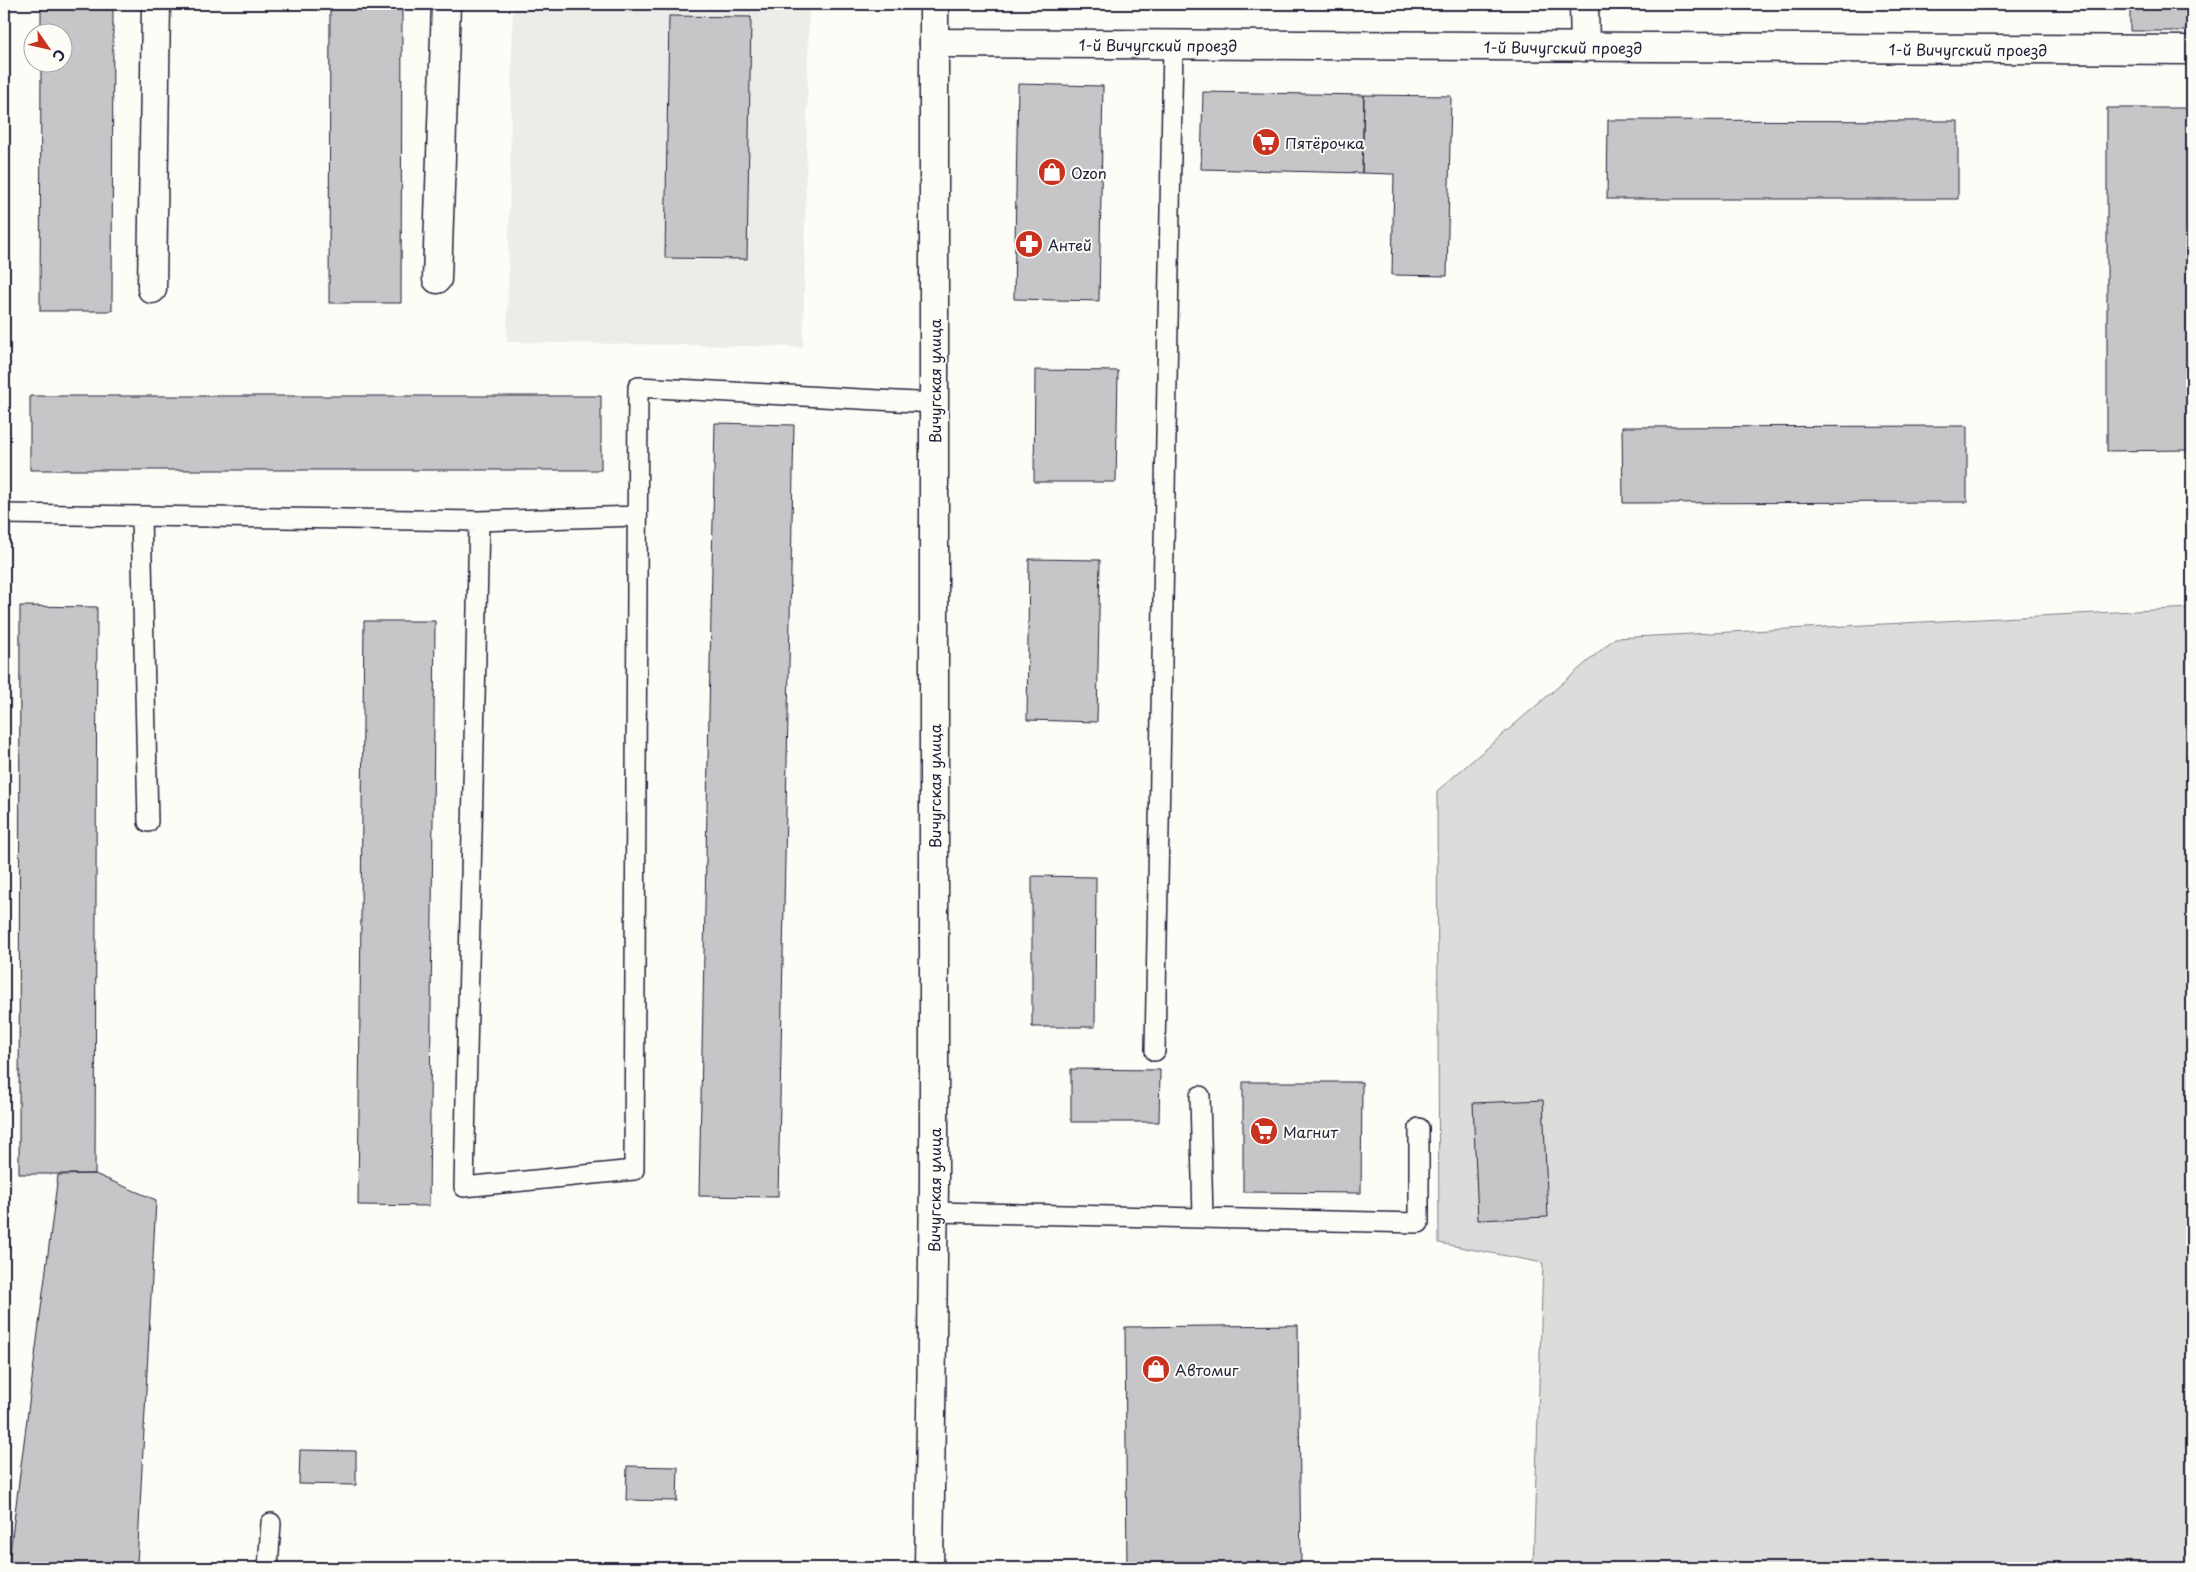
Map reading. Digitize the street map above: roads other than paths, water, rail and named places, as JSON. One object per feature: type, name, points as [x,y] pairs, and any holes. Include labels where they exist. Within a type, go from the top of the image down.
[{"type":"street","points":[[152,289],[156,4]]},
{"type":"street","points":[[437,279],[446,4]]},
{"type":"street","name":"Вичугская улица","points":[[930,1568],[934,1212],[934,4]]},
{"type":"street","points":[[1584,4],[1585,47]]},
{"type":"street","name":"1-й Вичугский проезд","points":[[934,43],[2192,50]]},
{"type":"lane","points":[[1155,1051],[1173,44]]},
{"type":"lane","points":[[479,521],[464,1187],[634,1170],[638,387],[934,403]]},
{"type":"lane","points":[[4,514],[479,521],[637,516]]},
{"type":"lane","points":[[141,516],[148,822]]},
{"type":"lane","points":[[1200,1096],[1203,1218]]},
{"type":"lane","points":[[934,1212],[1419,1223],[1419,1128]]},
{"type":"lane","points":[[268,1568],[271,1523]]},
{"type":"place","name":"Пятёрочка","points":[[1266,142]]},
{"type":"place","name":"Ozon","points":[[1052,172]]},
{"type":"place","name":"Антей","points":[[1029,244]]},
{"type":"place","name":"Магнит","points":[[1264,1131]]},
{"type":"place","name":"Автомиг","points":[[1156,1369]]}]
